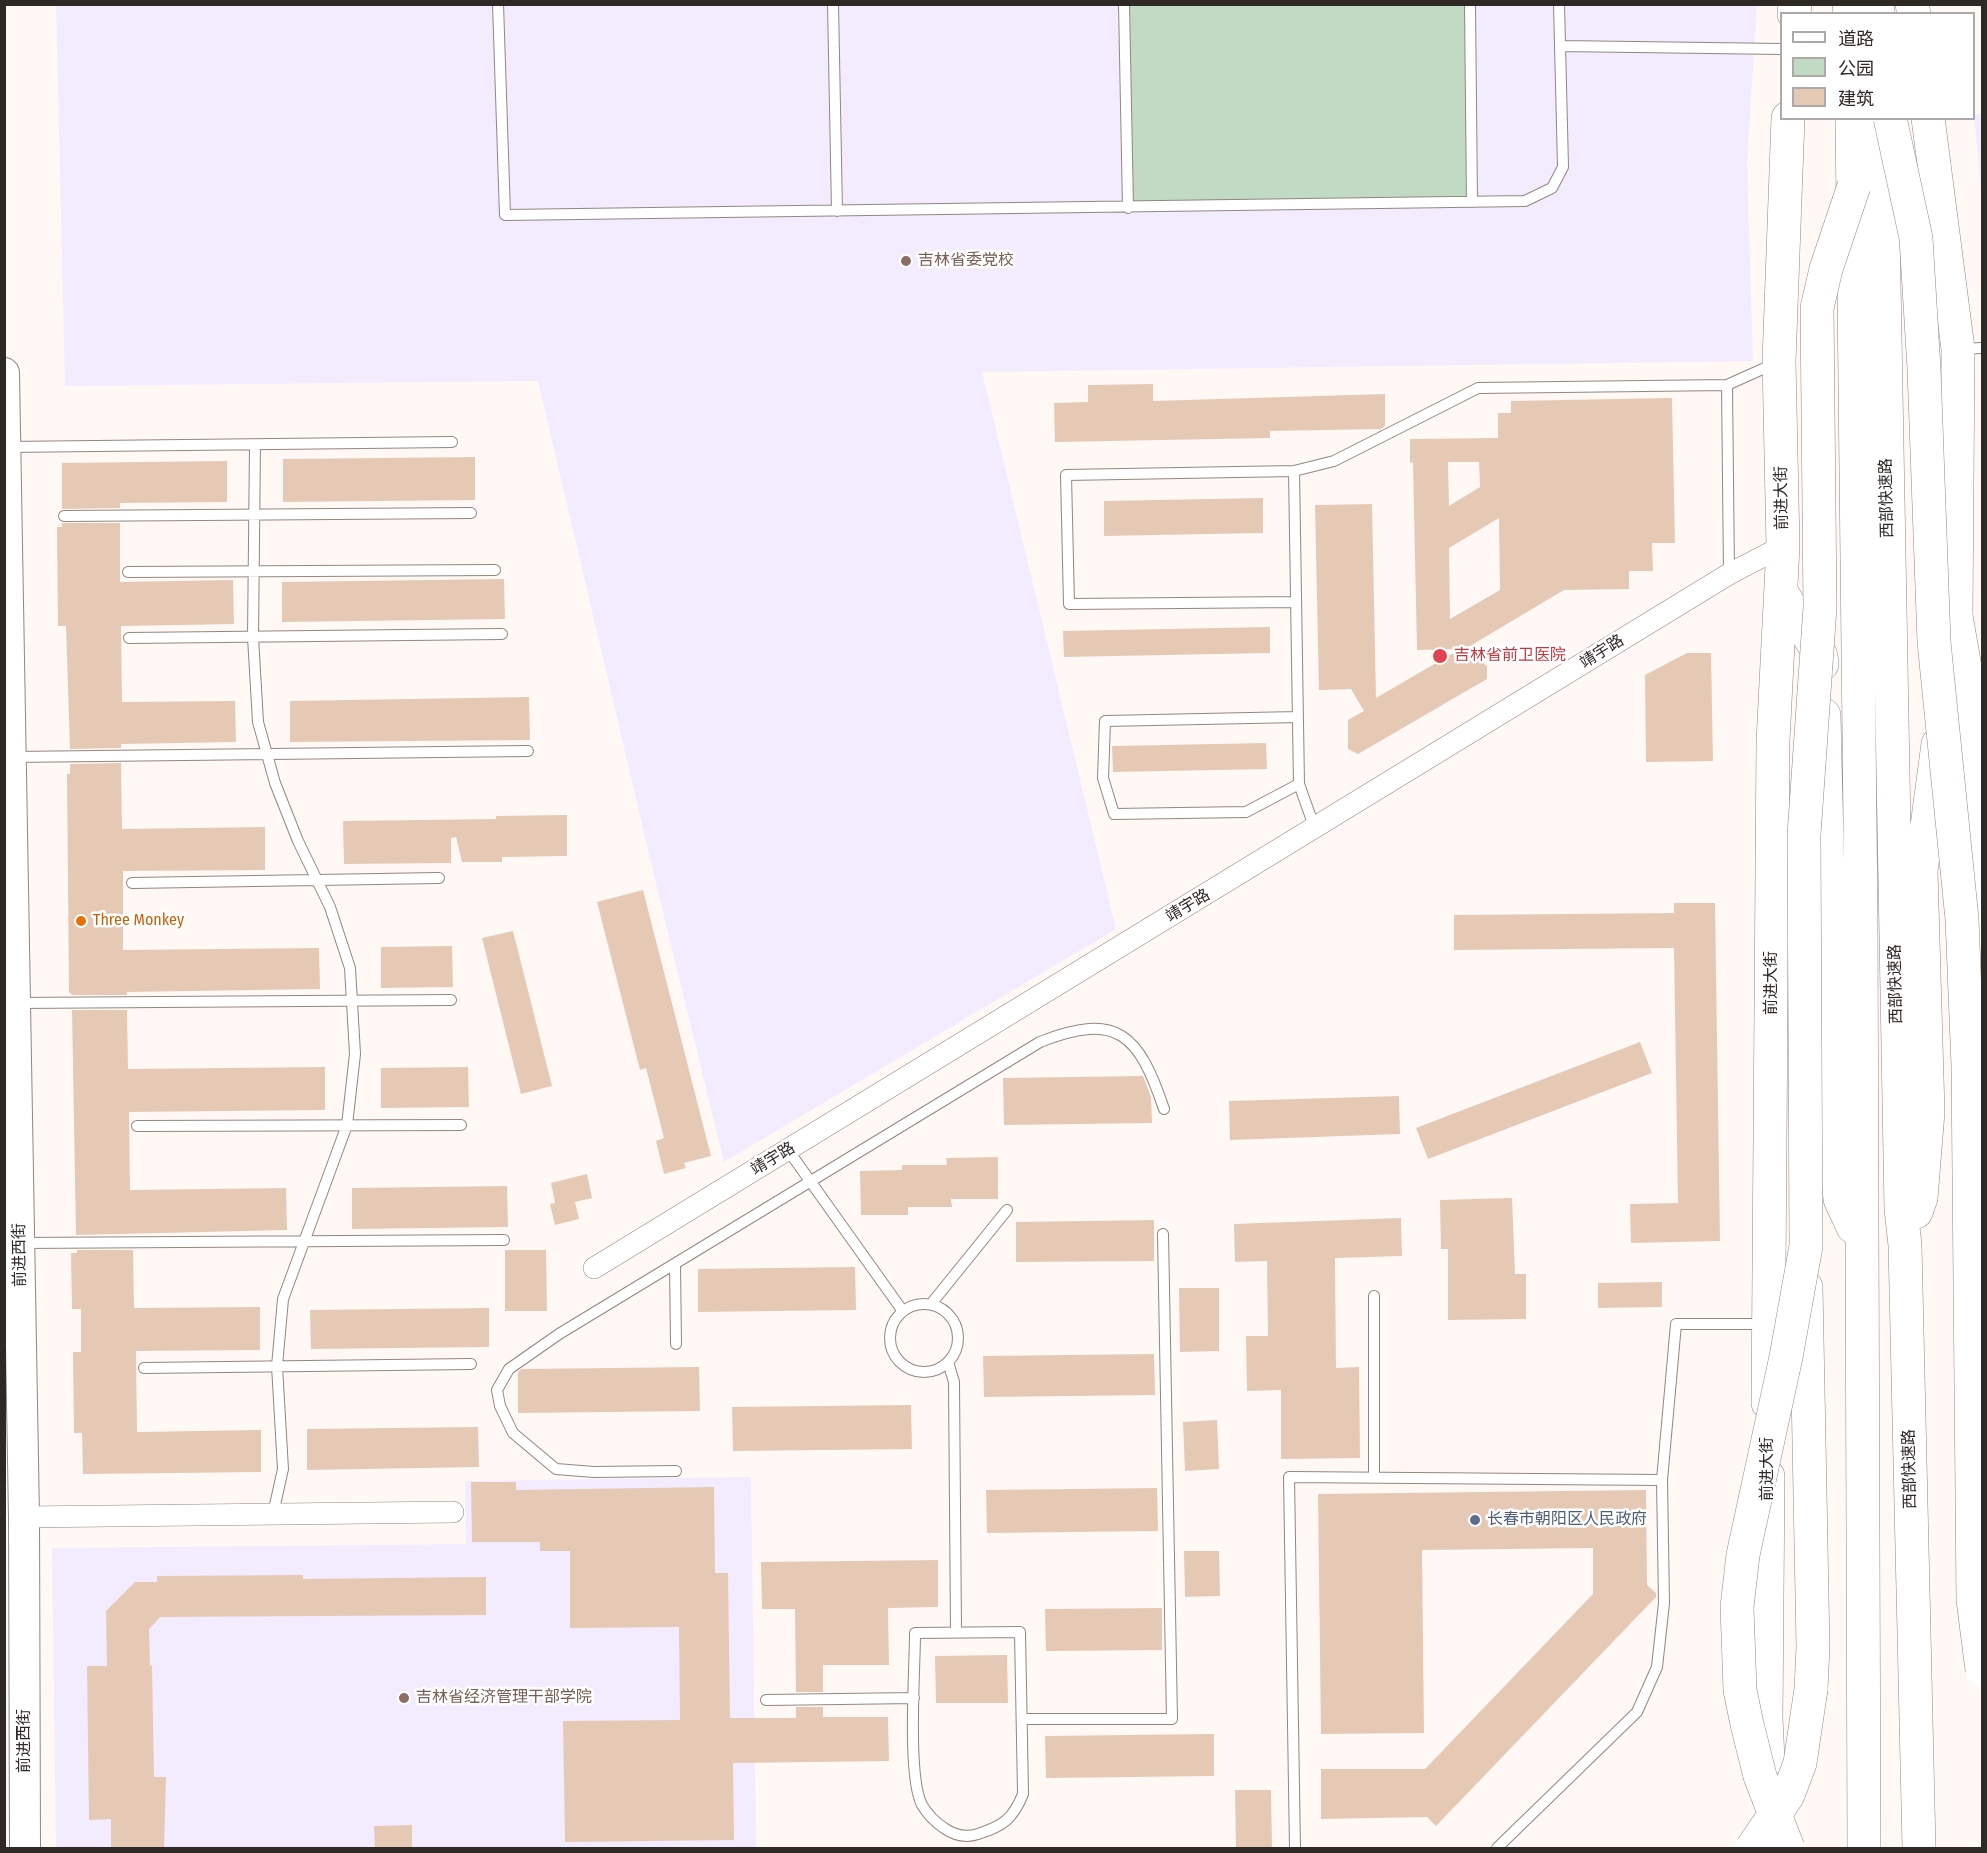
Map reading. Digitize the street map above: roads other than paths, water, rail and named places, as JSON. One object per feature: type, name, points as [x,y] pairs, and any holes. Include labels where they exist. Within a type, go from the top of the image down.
[{"type":"main road","name":"前进大街","points":[[1776,1848],[1770,1796],[1766,1718],[1773,741],[1782,593],[1779,361],[1788,120]]},
{"type":"main road","name":"西部快速路","points":[[1852,120],[1860,911],[1864,1848]]},
{"type":"main road","name":"西部快速路","points":[[1881,120],[1894,915],[1901,1209],[1905,1245],[1919,1848]]},
{"type":"main road","points":[[1890,120],[1916,238],[1924,369],[1932,621],[1962,919],[1968,1066],[1972,1600],[1983,1670]]},
{"type":"main road","points":[[1905,1245],[1921,1197],[1928,1112],[1921,872],[1956,616],[1970,349],[1928,120]]},
{"type":"main road","points":[[1752,1848],[1788,1795],[1800,1763],[1811,1689],[1813,1647],[1806,1246],[1804,835],[1820,607],[1817,308],[1826,269],[1854,186]]},
{"type":"main road","points":[[1782,593],[1821,656],[1834,1142],[1840,1199],[1862,1247]]},
{"type":"main road","points":[[1956,616],[1972,707],[1977,791],[1983,1040]]},
{"type":"main road","points":[[1788,1848],[1760,1776],[1747,1724],[1739,1670],[1737,1607],[1743,1555],[1786,1357],[1806,1246]]},
{"type":"main road","points":[[1970,1458],[1983,1496]]},
{"type":"main road","points":[[1762,1848],[1770,1796]]},
{"type":"street","name":"前进西街","points":[[4,373],[12,757],[8,852],[16,1003],[24,1517],[20,1748],[25,1848]]},
{"type":"street","name":"靖宇路","points":[[594,1268],[1729,574],[1783,546]]},
{"type":"street","points":[[24,1517],[453,1512]]},
{"type":"lane","points":[[498,4],[505,215],[1525,201],[1552,188],[1563,167],[1559,4]]},
{"type":"lane","points":[[833,4],[837,211]]},
{"type":"lane","points":[[1124,4],[1128,208]]},
{"type":"lane","points":[[1470,4],[1472,202]]},
{"type":"lane","points":[[1560,46],[1780,49]]},
{"type":"lane","points":[[1295,602],[1069,604],[1066,475],[1294,471],[1334,461],[1478,388],[1727,385],[1779,361]]},
{"type":"lane","points":[[1727,385],[1729,574]]},
{"type":"lane","points":[[6,447],[452,442]]},
{"type":"lane","points":[[255,445],[253,637],[258,723],[298,841],[330,907],[350,968],[355,1054],[347,1125],[282,1299],[277,1366],[282,1469],[273,1514]]},
{"type":"lane","points":[[1294,471],[1299,784],[1315,829]]},
{"type":"lane","points":[[64,516],[471,513]]},
{"type":"lane","points":[[128,572],[495,570]]},
{"type":"lane","points":[[129,638],[502,634]]},
{"type":"lane","points":[[1298,717],[1105,722],[1103,778],[1114,814],[1246,812],[1299,784]]},
{"type":"lane","points":[[12,757],[528,751]]},
{"type":"lane","points":[[132,883],[439,878]]},
{"type":"lane","points":[[16,1003],[451,1000]]},
{"type":"lane","points":[[676,1471],[594,1472],[556,1469],[513,1433],[500,1406],[497,1390],[509,1369],[559,1334],[810,1184],[1040,1042],[1072,1029],[1101,1028],[1129,1039],[1153,1075],[1164,1109]]},
{"type":"lane","points":[[138,1126],[461,1125]]},
{"type":"lane","points":[[788,1150],[810,1184],[902,1310]]},
{"type":"lane","points":[[931,1304],[1007,1210]]},
{"type":"lane","points":[[1022,1719],[1172,1719],[1163,1234]]},
{"type":"lane","points":[[19,1244],[504,1240]]},
{"type":"lane","points":[[675,1265],[676,1344]]},
{"type":"lane","points":[[1374,1296],[1374,1477]]},
{"type":"lane","points":[[920,1303],[931,1304],[946,1311],[957,1327],[957,1346],[948,1362],[940,1368],[919,1372],[901,1363],[894,1355],[889,1336],[895,1317],[902,1310],[920,1303]]},
{"type":"lane","points":[[1497,1848],[1637,1712],[1657,1667],[1664,1603],[1662,1480],[1676,1324],[1769,1324]]},
{"type":"lane","points":[[948,1362],[954,1382],[956,1632]]},
{"type":"lane","points":[[144,1368],[471,1364]]},
{"type":"lane","points":[[1295,1848],[1289,1477],[1662,1480]]},
{"type":"lane","points":[[1020,1632],[1022,1719],[1023,1794],[1016,1811],[999,1827],[970,1843],[934,1821],[922,1804],[914,1777],[915,1633],[1020,1632]]},
{"type":"lane","points":[[766,1700],[915,1698]]},
{"type":"place","name":"吉林省委党校","points":[[906,261]]},
{"type":"place","name":"吉林省前卫医院","points":[[1440,656]]},
{"type":"place","name":"Three Monkey","points":[[81,921]]},
{"type":"place","name":"长春市朝阳区人民政府","points":[[1475,1520]]},
{"type":"place","name":"吉林省经济管理干部学院","points":[[404,1698]]}]
